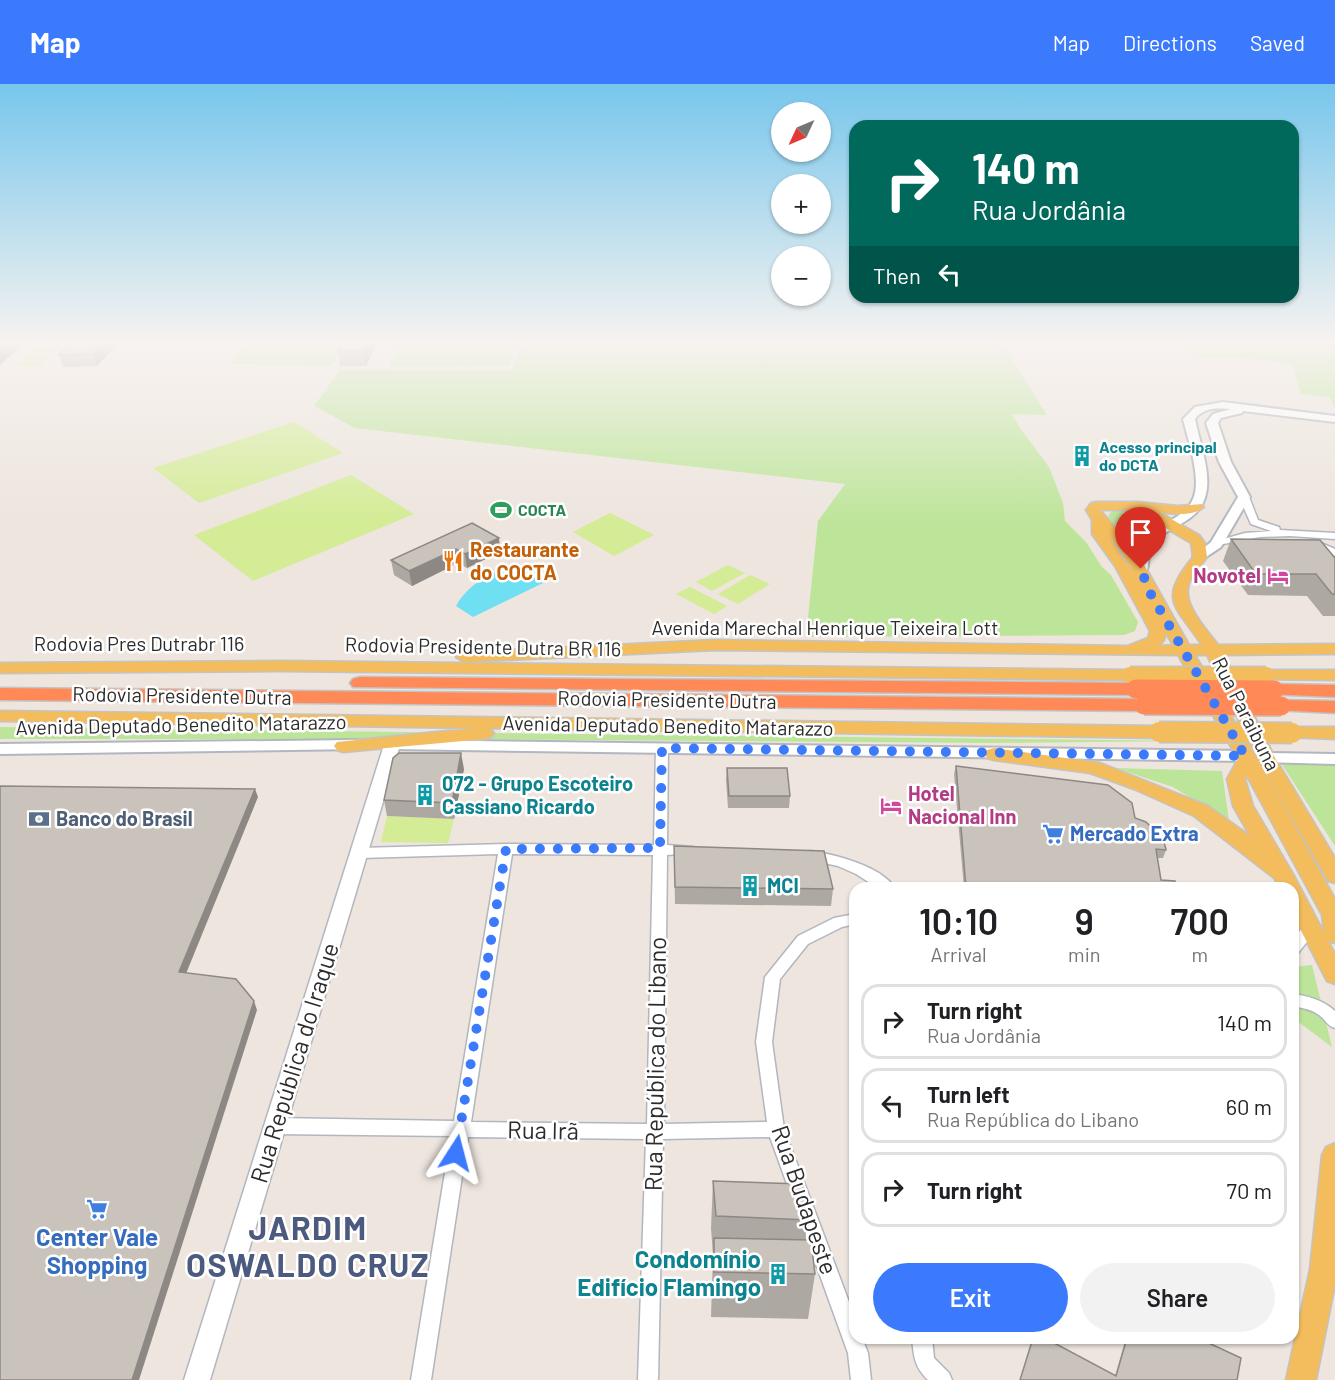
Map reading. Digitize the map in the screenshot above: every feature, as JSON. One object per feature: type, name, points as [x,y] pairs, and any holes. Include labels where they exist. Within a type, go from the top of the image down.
[{"type":"highway","name":"Rodovia Presidente Dutra","points":[[0,680],[1137,690]]},
{"type":"highway","name":"Rodovia Presidente Dutra","points":[[1274,690],[1335,706]]},
{"type":"highway","name":"Rodovia Presidente Dutra","points":[[0,694],[1335,691]]},
{"type":"main road","points":[[1141,569],[1143,549],[1153,536],[1197,507],[1201,495],[1201,482],[1189,419],[1193,411],[1207,406],[1222,405],[1335,419]]},
{"type":"main road","points":[[1244,497],[1225,462],[1212,423],[1217,416],[1232,411],[1275,411]]},
{"type":"main road","name":"Rua Paraibuna","points":[[1244,497],[1216,544],[1200,557],[1183,579],[1180,589],[1181,603],[1213,650],[1253,758],[1335,876]]},
{"type":"main road","points":[[1092,651],[1149,645],[1156,640],[1158,631],[1122,566],[1099,534],[1098,521],[1093,510],[1096,506],[1138,506],[1169,510],[1197,507]]},
{"type":"main road","points":[[1138,506],[1194,538],[1198,543],[1200,557]]},
{"type":"main road","points":[[1098,521],[1114,533],[1141,569],[1149,591],[1253,758],[1333,915],[1335,935]]},
{"type":"main road","name":"Avenida Marechal Henrique Teixeira Lott","points":[[279,666],[715,645],[1092,651],[1335,649]]},
{"type":"main road","name":"Rodovia Pres Dutrabr 116","points":[[0,668],[279,666]]},
{"type":"main road","name":"Rodovia Presidente Dutra BR 116","points":[[279,666],[1137,690],[1274,690],[1335,675]]},
{"type":"main road","points":[[0,716],[1335,733]]},
{"type":"main road","points":[[343,746],[583,725]]},
{"type":"main road","name":"Avenida Deputado Benedito Matarazzo","points":[[0,749],[393,745],[1335,759]]},
{"type":"main road","points":[[994,754],[1093,767],[1201,811],[1243,841],[1286,881]]},
{"type":"main road","points":[[1253,758],[1236,779],[1243,806],[1286,881]]},
{"type":"main road","points":[[1299,907],[1335,975]]},
{"type":"main road","points":[[1301,1380],[1324,1269],[1335,1155]]},
{"type":"street","points":[[1244,497],[1254,522],[1292,533],[1335,553]]},
{"type":"street","points":[[1216,544],[1244,536],[1292,533],[1335,536]]},
{"type":"street","name":"Rua República do Iraque","points":[[197,1380],[393,745]]},
{"type":"street","name":"Rua República do Libano","points":[[648,1380],[656,1132],[662,748]]},
{"type":"street","points":[[360,854],[506,849],[660,848],[706,851]]},
{"type":"street","points":[[421,1380],[506,849]]},
{"type":"street","points":[[799,856],[834,858],[867,873],[880,882]]},
{"type":"street","name":"Rua Budapeste","points":[[849,920],[839,922],[802,940],[773,977],[764,1042],[776,1129],[849,1328]]},
{"type":"street","points":[[1299,942],[1310,929]]},
{"type":"street","points":[[1299,1001],[1328,1011],[1335,1022]]},
{"type":"street","name":"Rua Irã","points":[[275,1126],[656,1132],[776,1129]]},
{"type":"street","name":"Rua Budapeste","points":[[855,1344],[861,1380]]},
{"type":"street","points":[[923,1344],[925,1364],[942,1380]]},
{"type":"green space","points":[[317,401],[1039,401],[1047,415],[1012,414],[1049,467],[1063,503],[1065,521],[1086,542],[1102,567],[1111,575],[1138,622],[1135,631],[1124,635],[806,637],[818,521],[845,484],[355,428],[314,406]]},
{"type":"green space","points":[[294,422],[343,453],[199,503],[153,468]]},
{"type":"green space","points":[[351,475],[414,514],[253,581],[194,535]]},
{"type":"green space","points":[[1118,508],[1136,511],[1157,521],[1145,534],[1136,554],[1108,516]]},
{"type":"green space","points":[[610,513],[654,535],[614,556],[573,532]]},
{"type":"green space","points":[[728,565],[745,573],[712,591],[696,582]]},
{"type":"green space","points":[[750,575],[770,584],[738,604],[718,594]]},
{"type":"green space","points":[[690,587],[727,606],[714,614],[676,594]]},
{"type":"green space","points":[[0,727],[1193,741],[993,743],[0,739]]},
{"type":"green space","points":[[1281,763],[1335,763],[1335,846]]},
{"type":"green space","points":[[1115,768],[1222,771],[1229,821],[1173,787]]},
{"type":"green space","points":[[387,816],[454,819],[448,843],[381,842]]},
{"type":"green space","points":[[1312,965],[1332,1047],[1299,1022],[1299,966]]},
{"type":"water","points":[[514,566],[543,583],[473,617],[456,606],[467,591],[481,580]]},
{"type":"building","points":[[472,523],[499,538],[465,554],[456,549],[409,571],[391,560]]},
{"type":"building","points":[[1231,539],[1320,540],[1335,558],[1335,594],[1332,594],[1316,574],[1256,574]]},
{"type":"building","name":"072 - Grupo Escoteiro Cassiano Ricardo","points":[[399,753],[461,753],[452,803],[384,800],[393,758]]},
{"type":"building","name":"Mercado Extra","points":[[956,766],[1108,785],[1132,803],[1135,818],[1146,822],[1154,830],[1155,836],[1163,837],[1166,850],[1156,849],[1161,880],[1175,882],[966,882]]},
{"type":"building","points":[[727,768],[787,768],[790,796],[729,796]]},
{"type":"building","name":"Center Vale Shopping","points":[[0,786],[255,789],[179,972],[236,979],[254,1001],[132,1380],[0,1380]]},
{"type":"building","points":[[674,846],[824,851],[833,889],[675,887]]},
{"type":"building","points":[[713,1181],[803,1184],[808,1220],[716,1216]]},
{"type":"building","points":[[714,1238],[811,1240],[815,1274],[714,1272]]},
{"type":"building","points":[[1031,1344],[1056,1344],[1116,1376],[1125,1344],[1211,1344],[1241,1358],[1237,1380],[1020,1380]]},
{"type":"place","name":"Acesso principal do DCTA","points":[[1082,456]]},
{"type":"place","name":"COCTA","points":[[501,510]]},
{"type":"place","name":"Restaurante do COCTA","points":[[453,561]]},
{"type":"place","name":"Novotel","points":[[1278,576]]},
{"type":"place","name":"072 - Grupo Escoteiro Cassiano Ricardo","points":[[425,795]]},
{"type":"place","name":"Hotel Nacional Inn","points":[[891,806]]},
{"type":"place","name":"Banco do Brasil","points":[[39,819]]},
{"type":"place","name":"Mercado Extra","points":[[1053,834]]},
{"type":"place","name":"MCI","points":[[750,886]]},
{"type":"place","name":"Center Vale Shopping","points":[[97,1209]]},
{"type":"place","name":"Condomínio Edifício Flamingo","points":[[778,1274]]},
{"type":"district","name":"JARDIM OSWALDO CRUZ","points":[[308,1248]]},
{"type":"route","points":[[456,1153],[506,849],[660,848],[662,748],[1245,756],[1149,591],[1141,569]]}]
